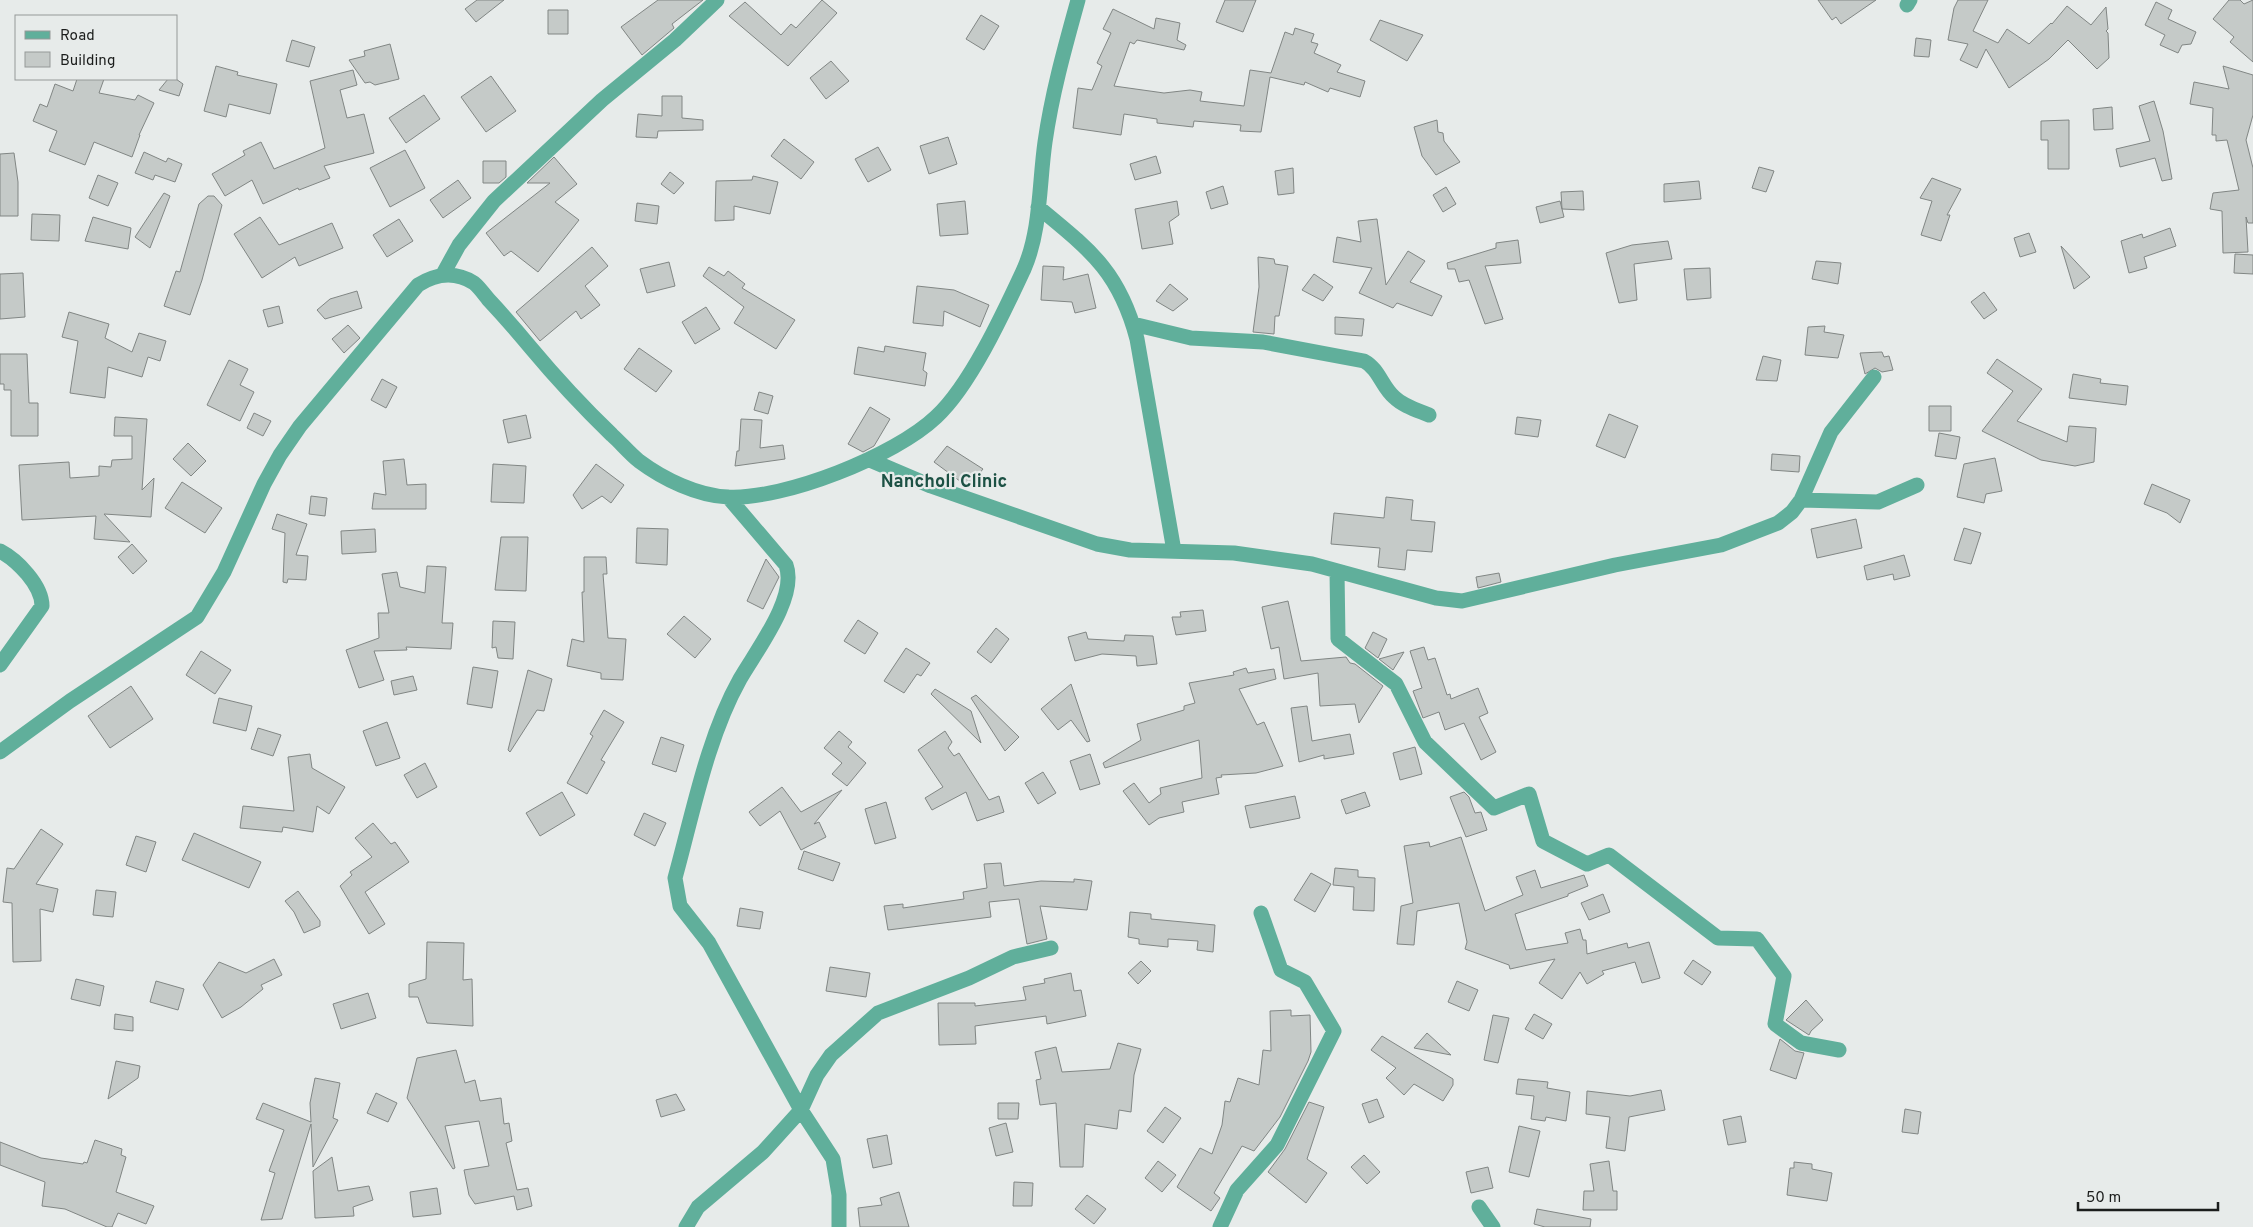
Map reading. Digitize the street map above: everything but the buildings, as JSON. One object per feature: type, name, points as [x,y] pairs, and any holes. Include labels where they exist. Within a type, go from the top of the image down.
[{"type":"street","points":[[443,274],[460,245],[494,201],[602,100],[675,40],[717,0]]},
{"type":"street","points":[[0,752],[70,701],[197,616],[224,572],[264,484],[300,426],[418,285],[430,278],[443,274],[474,283],[585,409],[639,461],[668,478],[696,490],[728,497],[778,492],[836,474],[870,460],[910,437],[936,417],[959,390],[991,336],[1025,266],[1036,226],[1046,141],[1058,75],[1078,0]]},
{"type":"street","points":[[1038,207],[1084,245],[1111,275],[1133,324],[1174,552]]},
{"type":"street","points":[[1133,324],[1190,338],[1263,342],[1364,361],[1374,368],[1393,397],[1429,415]]},
{"type":"street","points":[[870,460],[931,486],[1097,544],[1130,550],[1234,553],[1312,564],[1436,598],[1462,601],[1615,565],[1721,545],[1778,523],[1792,512],[1801,500],[1831,432],[1874,378]]},
{"type":"street","points":[[1801,500],[1878,502],[1917,485]]},
{"type":"street","points":[[728,497],[786,565],[789,574],[788,585],[767,636],[740,680],[719,723],[675,878],[675,889],[680,906],[709,944],[801,1110],[833,1158],[839,1195],[839,1227]]},
{"type":"street","points":[[0,551],[17,563],[31,581],[41,596],[42,606],[0,664]]},
{"type":"street","points":[[1337,571],[1338,639],[1396,684],[1425,742],[1494,808],[1528,794],[1543,841],[1587,864],[1610,855],[1718,938],[1757,940],[1784,976],[1775,1024],[1801,1043],[1839,1050]]},
{"type":"street","points":[[1220,1227],[1237,1190],[1252,1170],[1277,1145],[1334,1031],[1305,982],[1281,970],[1261,913]]},
{"type":"street","points":[[686,1227],[698,1207],[763,1152],[801,1110],[817,1075],[831,1055],[878,1013],[969,978],[1013,957],[1051,948]]},
{"type":"street","points":[[1479,1207],[1493,1227]]},
{"type":"district","name":"Nancholi Clinic","points":[[944,481]]}]
